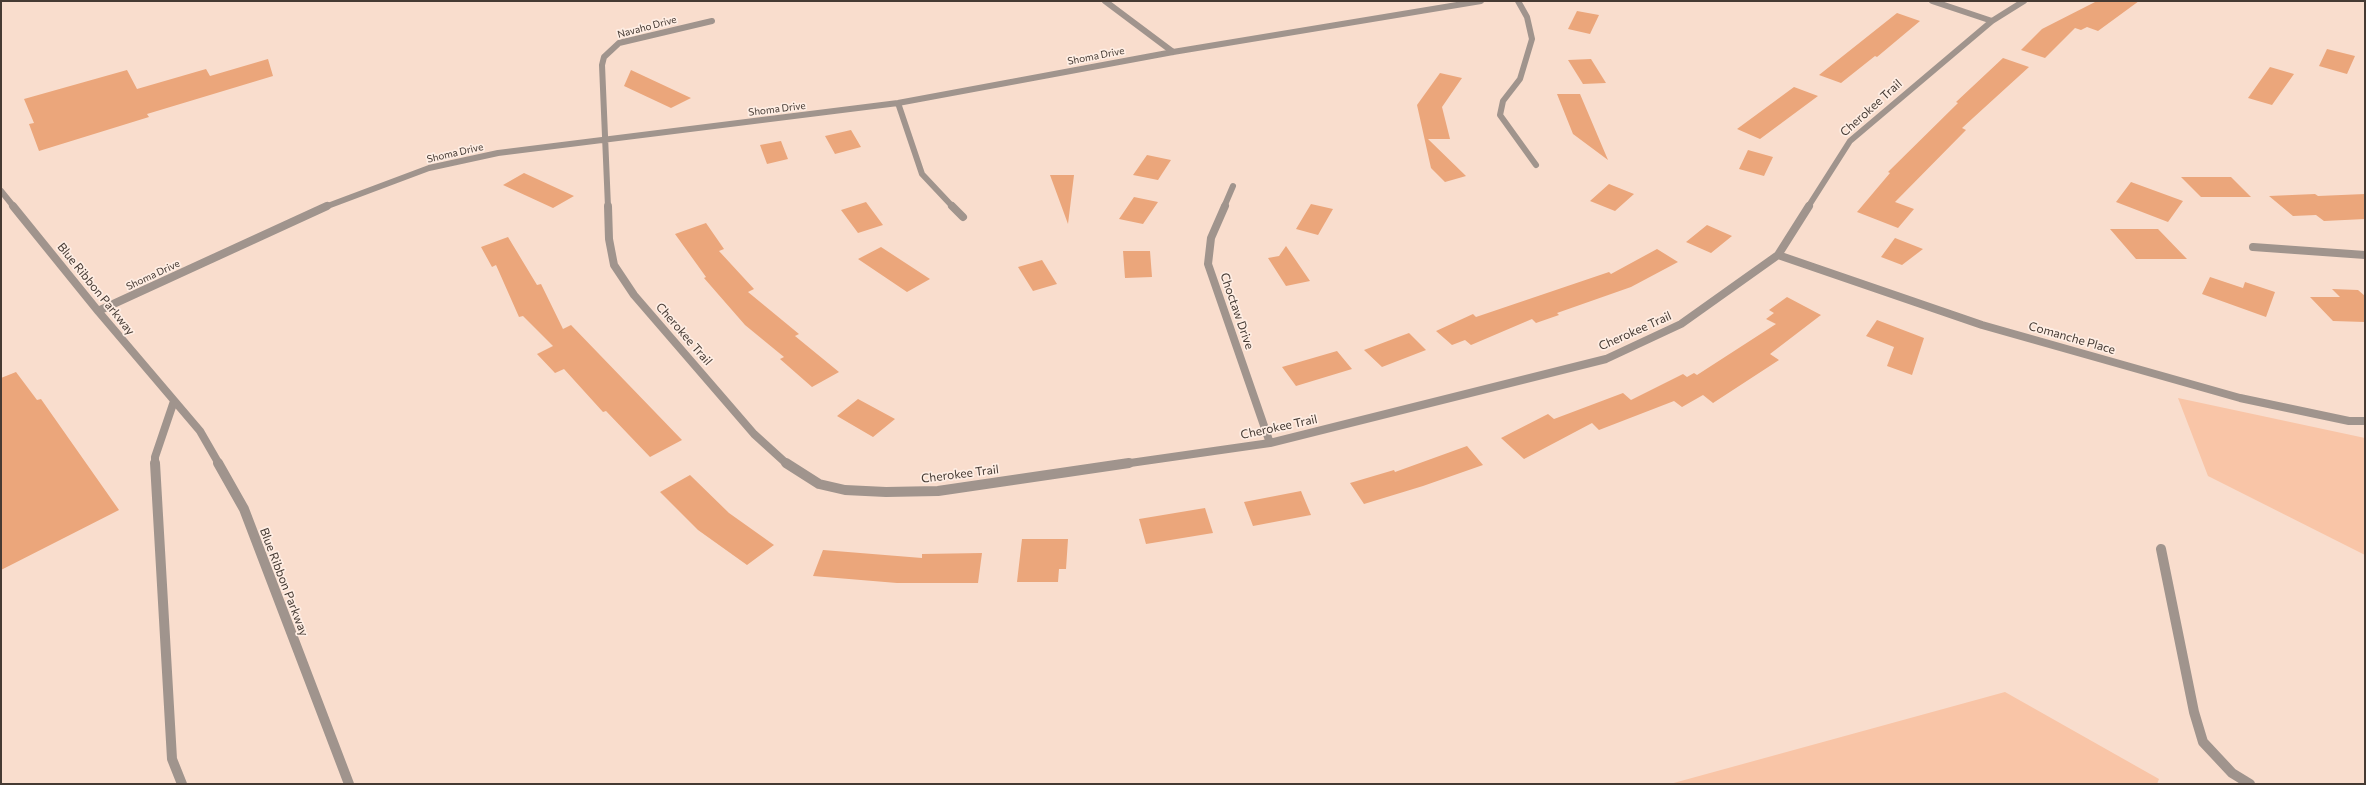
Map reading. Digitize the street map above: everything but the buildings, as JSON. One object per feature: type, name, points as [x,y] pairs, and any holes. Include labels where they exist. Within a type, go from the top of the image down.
[{"type":"street","points":[[1105,1],[1173,52]]},
{"type":"street","name":"Shoma Drive","points":[[98,311],[331,204],[429,168],[498,153],[606,141],[898,103],[1173,52],[1481,1]]},
{"type":"street","points":[[1518,1],[1527,17],[1532,39],[1520,79],[1504,101],[1500,115],[1536,165]]},
{"type":"street","points":[[1932,1],[1992,21]]},
{"type":"street","name":"Cherokee Trail","points":[[606,141],[609,240],[614,265],[622,278],[754,434],[789,466],[819,484],[845,490],[886,492],[938,491],[1270,443],[1606,359],[1682,324],[1778,255],[1850,141],[1880,113],[1992,21],[2024,1]]},
{"type":"street","name":"Navaho Drive","points":[[606,141],[602,66],[604,57],[613,47],[626,41],[712,21]]},
{"type":"street","points":[[898,103],[922,174],[963,217]]},
{"type":"street","name":"Choctaw Drive","points":[[1232,186],[1211,238],[1208,264],[1270,443]]},
{"type":"street","name":"Blue Ribbon Parkway","points":[[1,191],[98,311],[200,431],[244,509],[350,784]]},
{"type":"street","points":[[2253,247],[2365,255]]},
{"type":"street","name":"Comanche Place","points":[[1778,255],[1982,325],[2240,398],[2349,421],[2365,421]]},
{"type":"street","points":[[174,401],[155,457],[172,759],[182,784]]},
{"type":"street","points":[[2161,549],[2194,712],[2204,742],[2232,773],[2250,784]]},
{"type":"shaded area","points":[[2178,398],[2365,438],[2365,555],[2208,476]]},
{"type":"shaded area","points":[[2005,692],[2159,779],[2157,784],[1670,784]]}]
